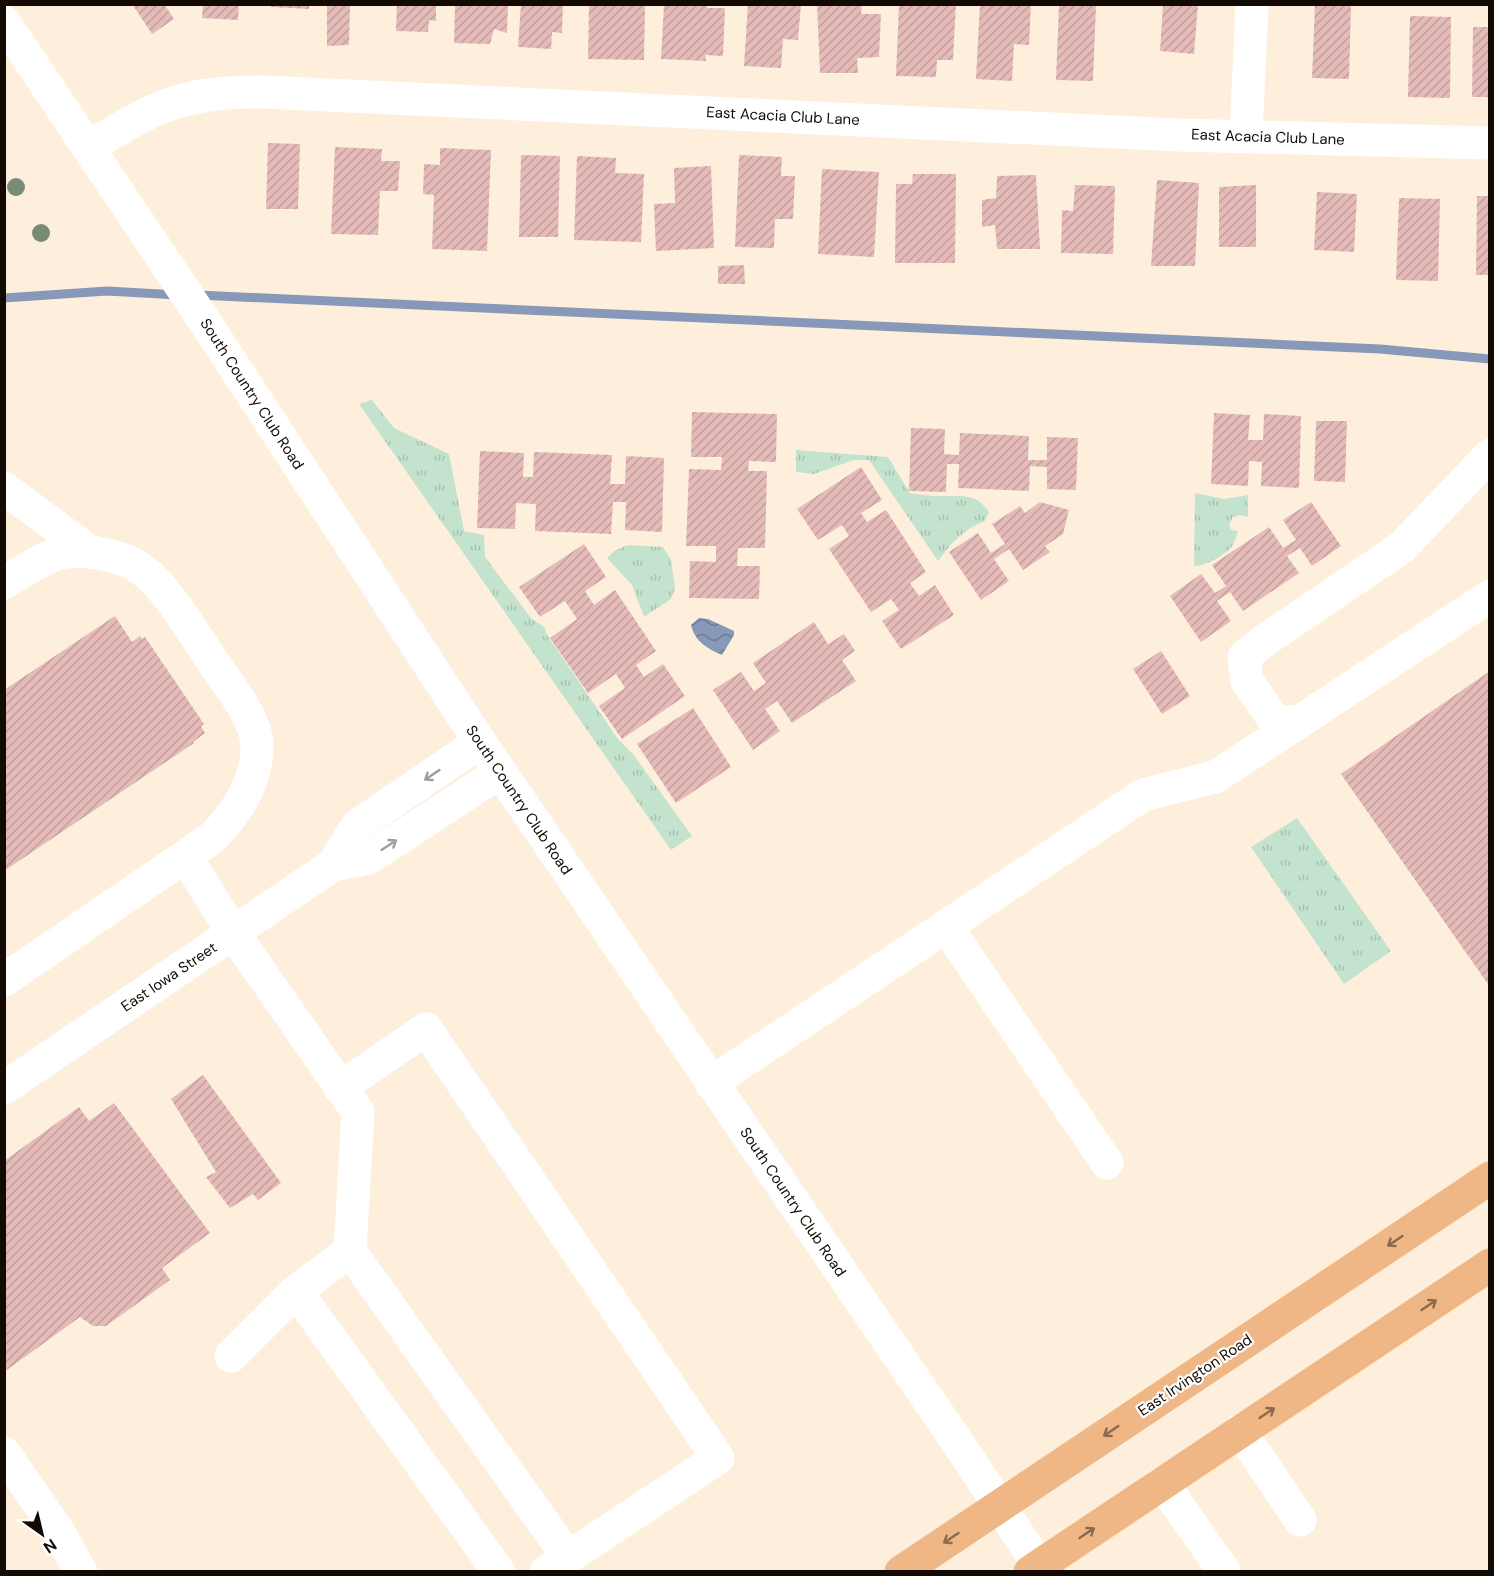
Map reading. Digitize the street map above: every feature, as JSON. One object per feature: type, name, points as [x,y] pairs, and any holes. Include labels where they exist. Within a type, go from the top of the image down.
[{"type":"main road","name":"East Irvington Road","points":[[901,1572],[1490,1178]]},
{"type":"main road","points":[[1037,1570],[1162,1483],[1490,1265]]},
{"type":"street","points":[[1246,136],[1252,4]]},
{"type":"street","name":"South Country Club Road","points":[[4,22],[168,270],[201,316],[500,772],[1000,1506],[1037,1570]]},
{"type":"street","name":"East Acacia Club Lane","points":[[88,147],[141,117],[179,101],[222,93],[264,92],[1246,136],[1490,143]]},
{"type":"street","points":[[1299,722],[1275,721],[1247,681],[1244,657],[1265,640],[1401,548],[1490,456]]},
{"type":"street","points":[[4,488],[90,552]]},
{"type":"street","points":[[4,583],[57,554],[90,552],[120,559],[144,571],[167,596],[212,660],[246,713],[254,730],[257,746],[254,772],[243,800],[229,821],[212,838],[4,980]]},
{"type":"street","points":[[711,1083],[1143,795],[1215,777],[1490,596]]},
{"type":"street","name":"East Iowa Street","points":[[4,1088],[333,865],[357,826],[480,742]]},
{"type":"street","name":"East Iowa Street","points":[[333,865],[369,858],[500,772]]},
{"type":"street","points":[[186,857],[234,934],[340,1088],[357,1112],[350,1251],[557,1564],[718,1458],[426,1029],[340,1088]]},
{"type":"street","points":[[946,926],[1107,1163]]},
{"type":"street","points":[[231,1356],[296,1291],[350,1251]]},
{"type":"street","points":[[296,1291],[499,1572]]},
{"type":"street","points":[[1240,1431],[1300,1520]]},
{"type":"street","points":[[4,1453],[58,1531],[81,1572]]},
{"type":"street","points":[[1162,1483],[1224,1571]]},
{"type":"green space","points":[[372,400],[394,428],[449,454],[464,531],[484,535],[485,557],[531,618],[544,627],[547,635],[618,739],[633,754],[692,836],[671,850],[359,404]]},
{"type":"green space","points":[[796,450],[888,457],[910,493],[973,498],[984,505],[989,512],[985,521],[958,537],[938,561],[869,460],[854,460],[814,474],[796,472]]},
{"type":"green space","points":[[1195,493],[1224,499],[1248,495],[1248,517],[1240,515],[1233,517],[1229,524],[1231,530],[1238,531],[1234,544],[1221,556],[1199,566],[1194,566]]},
{"type":"green space","points":[[628,545],[663,547],[671,560],[675,588],[671,599],[644,617],[632,585],[607,558],[614,551]]},
{"type":"green space","points":[[1297,818],[1391,951],[1344,984],[1251,847]]},
{"type":"water","points":[[699,618],[708,619],[734,631],[722,655],[707,647],[696,636],[691,625]]},
{"type":"building","points":[[132,4],[164,4],[174,19],[152,34]]},
{"type":"building","points":[[203,4],[239,4],[238,20],[202,18]]},
{"type":"building","points":[[397,4],[436,4],[436,21],[429,20],[428,32],[396,31]]},
{"type":"building","points":[[455,4],[508,4],[507,33],[494,29],[490,44],[454,43]]},
{"type":"building","points":[[521,4],[563,4],[562,33],[552,32],[551,49],[518,47]]},
{"type":"building","points":[[589,4],[645,4],[644,60],[588,59]]},
{"type":"building","points":[[664,4],[707,4],[707,8],[725,8],[723,56],[705,55],[706,61],[661,59]]},
{"type":"building","points":[[748,4],[801,4],[798,40],[783,39],[781,68],[744,66]]},
{"type":"building","points":[[817,4],[862,4],[861,14],[881,14],[879,57],[857,58],[858,73],[820,73]]},
{"type":"building","points":[[899,4],[956,4],[953,60],[937,60],[936,77],[896,76]]},
{"type":"building","points":[[980,4],[1031,4],[1029,45],[1014,44],[1012,81],[976,79]]},
{"type":"building","points":[[1059,4],[1096,4],[1093,81],[1056,80]]},
{"type":"building","points":[[1163,4],[1198,4],[1194,54],[1160,51]]},
{"type":"building","points":[[1315,4],[1351,4],[1349,79],[1312,78]]},
{"type":"building","points":[[271,5],[309,5],[309,9],[271,7]]},
{"type":"building","points":[[327,5],[350,5],[349,45],[327,46]]},
{"type":"building","points":[[1410,16],[1451,17],[1450,98],[1408,97]]},
{"type":"building","points":[[1473,27],[1490,27],[1490,97],[1472,97]]},
{"type":"building","points":[[268,143],[300,144],[298,209],[266,209]]},
{"type":"building","points":[[335,147],[382,149],[381,161],[400,161],[398,191],[380,191],[378,235],[331,234]]},
{"type":"building","points":[[440,148],[491,150],[487,251],[432,249],[434,195],[423,194],[424,164],[440,165]]},
{"type":"building","points":[[521,155],[560,156],[558,237],[519,237]]},
{"type":"building","points":[[739,155],[782,157],[781,176],[795,176],[793,219],[775,219],[774,248],[735,247]]},
{"type":"building","points":[[577,156],[616,158],[615,173],[644,174],[641,242],[574,240]]},
{"type":"building","points":[[711,166],[714,248],[656,251],[654,204],[675,203],[674,168]]},
{"type":"building","points":[[822,169],[879,172],[874,257],[818,254]]},
{"type":"building","points":[[913,174],[956,174],[955,263],[895,263],[896,184],[912,184]]},
{"type":"building","points":[[1036,175],[1040,249],[997,249],[995,225],[982,227],[982,200],[996,198],[997,176]]},
{"type":"building","points":[[1157,180],[1199,183],[1195,266],[1151,266]]},
{"type":"building","points":[[1075,185],[1115,186],[1113,254],[1061,253],[1062,210],[1073,211]]},
{"type":"building","points":[[1256,185],[1256,247],[1219,247],[1219,187]]},
{"type":"building","points":[[1317,192],[1357,194],[1354,252],[1314,250]]},
{"type":"building","points":[[1477,196],[1490,196],[1490,275],[1476,275]]},
{"type":"building","points":[[1399,198],[1440,199],[1438,281],[1396,280]]},
{"type":"building","points":[[744,265],[745,284],[718,284],[718,266]]},
{"type":"building","points":[[692,412],[777,414],[776,462],[749,461],[748,471],[767,471],[765,548],[738,548],[737,566],[760,566],[759,599],[689,598],[690,561],[716,562],[716,546],[686,546],[689,469],[721,470],[722,457],[691,457]]},
{"type":"building","points":[[1214,413],[1250,415],[1248,440],[1263,440],[1264,414],[1301,416],[1299,488],[1261,486],[1262,462],[1249,461],[1248,486],[1211,484]]},
{"type":"building","points":[[1316,421],[1347,421],[1345,482],[1314,481]]},
{"type":"building","points":[[911,428],[945,429],[944,454],[959,455],[960,433],[1029,436],[1028,460],[1047,460],[1047,437],[1078,438],[1076,490],[1047,489],[1047,467],[1030,466],[1029,491],[958,488],[959,464],[947,464],[946,492],[909,491]]},
{"type":"building","points":[[480,451],[524,453],[523,477],[533,477],[534,452],[612,455],[610,484],[625,484],[626,456],[664,458],[662,532],[625,530],[626,502],[613,502],[611,534],[535,531],[536,504],[516,503],[515,529],[477,528]]},
{"type":"building","points":[[861,467],[882,500],[861,513],[867,522],[886,510],[926,572],[910,583],[919,596],[935,585],[954,615],[901,649],[882,621],[899,610],[891,599],[871,612],[829,549],[849,536],[842,525],[818,540],[797,509]]},
{"type":"building","points":[[1040,502],[1069,510],[1063,534],[1045,546],[1050,552],[1023,570],[1009,549],[994,559],[1009,581],[981,600],[949,552],[978,533],[991,553],[1005,544],[992,524],[1020,506],[1025,513]]},
{"type":"building","points":[[1311,502],[1341,546],[1312,566],[1300,548],[1287,556],[1299,573],[1243,611],[1230,592],[1217,601],[1231,621],[1201,642],[1170,596],[1201,574],[1215,593],[1226,586],[1212,565],[1269,527],[1283,548],[1296,540],[1283,520]]},
{"type":"building","points":[[584,544],[606,577],[585,591],[594,605],[615,590],[656,651],[636,665],[644,677],[663,664],[685,696],[622,739],[599,706],[625,688],[616,674],[588,693],[550,638],[577,619],[565,601],[540,617],[519,587]]},
{"type":"building","points":[[115,616],[132,642],[140,636],[142,639],[145,637],[204,724],[201,726],[205,733],[194,743],[4,871],[4,690]]},
{"type":"building","points":[[814,622],[828,644],[844,634],[855,651],[842,660],[856,681],[792,723],[777,701],[765,709],[780,731],[753,750],[713,690],[741,672],[754,691],[766,683],[753,663]]},
{"type":"building","points":[[1161,651],[1190,696],[1162,714],[1133,669]]},
{"type":"building","points":[[1490,671],[1490,987],[1341,774]]},
{"type":"building","points":[[693,708],[731,767],[676,803],[637,744]]},
{"type":"building","points":[[203,1075],[281,1183],[258,1200],[253,1194],[230,1208],[206,1177],[216,1172],[171,1099]]},
{"type":"building","points":[[114,1103],[210,1233],[162,1268],[170,1280],[106,1326],[93,1326],[80,1317],[4,1372],[4,1161],[79,1107],[89,1121]]},
{"type":"waterway","points":[[4,298],[107,291],[178,295]]},
{"type":"waterway","points":[[198,295],[1380,349],[1490,359]]}]
